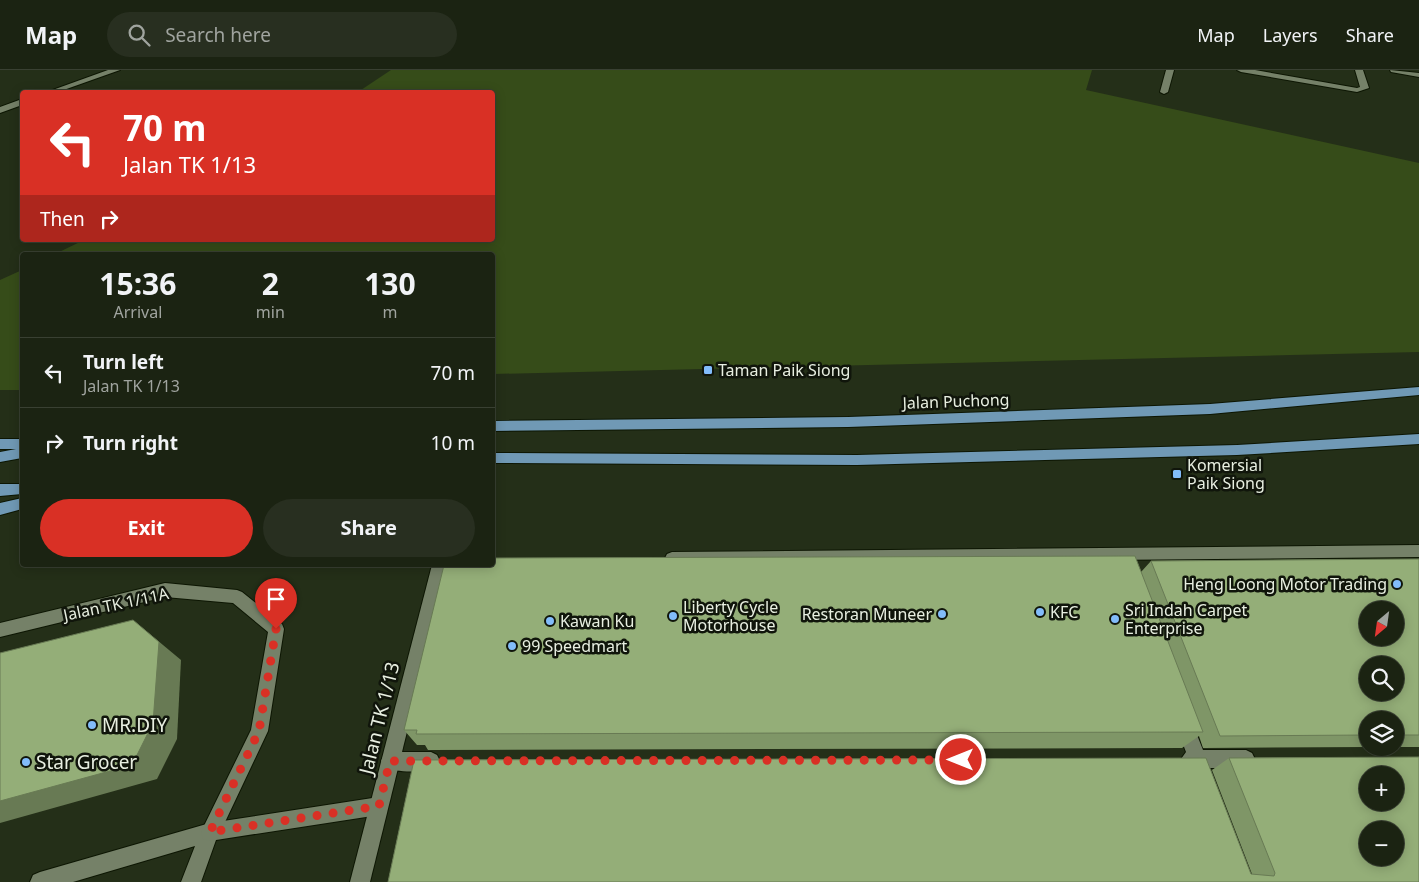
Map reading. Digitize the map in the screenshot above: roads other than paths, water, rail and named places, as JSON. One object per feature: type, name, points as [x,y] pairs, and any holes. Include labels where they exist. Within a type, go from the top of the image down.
[{"type":"main road","name":"Jalan Puchong","points":[[495,426],[848,422],[1210,410],[1419,391]]},
{"type":"main road","points":[[495,458],[857,460],[1237,450],[1419,439]]},
{"type":"main road","points":[[0,444],[20,444]]},
{"type":"main road","points":[[0,457],[20,453]]},
{"type":"main road","points":[[0,490],[20,489]]},
{"type":"main road","points":[[0,509],[20,504]]},
{"type":"street","points":[[56,90],[116,70]]},
{"type":"street","points":[[1164,92],[1170,70]]},
{"type":"street","points":[[1241,70],[1343,90],[1357,90],[1366,88],[1360,70]]},
{"type":"street","points":[[1394,70],[1419,75]]},
{"type":"street","points":[[0,110],[20,103]]},
{"type":"street","points":[[662,558],[1419,551]]},
{"type":"street","points":[[1121,555],[1128,573]]},
{"type":"street","name":"Jalan TK 1/13","points":[[360,882],[439,567]]},
{"type":"street","name":"Jalan TK 1/11A","points":[[0,630],[166,590],[237,597],[276,629],[259,731],[210,832]]},
{"type":"street","points":[[1180,713],[1207,786]]},
{"type":"street","points":[[1178,759],[1265,759]]},
{"type":"street","points":[[390,761],[450,761]]},
{"type":"street","points":[[40,882],[210,832],[379,806]]},
{"type":"street","points":[[190,882],[210,832]]},
{"type":"place","name":"Taman Paik Siong","points":[[708,370]]},
{"type":"place","name":"Komersial Paik Siong","points":[[1177,474]]},
{"type":"place","name":"Heng Loong Motor Trading","points":[[1397,584]]},
{"type":"place","name":"KFC","points":[[1040,612]]},
{"type":"place","name":"Restoran Muneer","points":[[942,614]]},
{"type":"place","name":"Liberty Cycle Motorhouse","points":[[673,616]]},
{"type":"place","name":"Sri Indah Carpet Enterprise","points":[[1115,619]]},
{"type":"place","name":"Kawan Ku","points":[[550,621]]},
{"type":"place","name":"99 Speedmart","points":[[512,646]]},
{"type":"place","name":"MR.DIY","points":[[92,725]]},
{"type":"place","name":"Star Grocer","points":[[26,762]]}]
